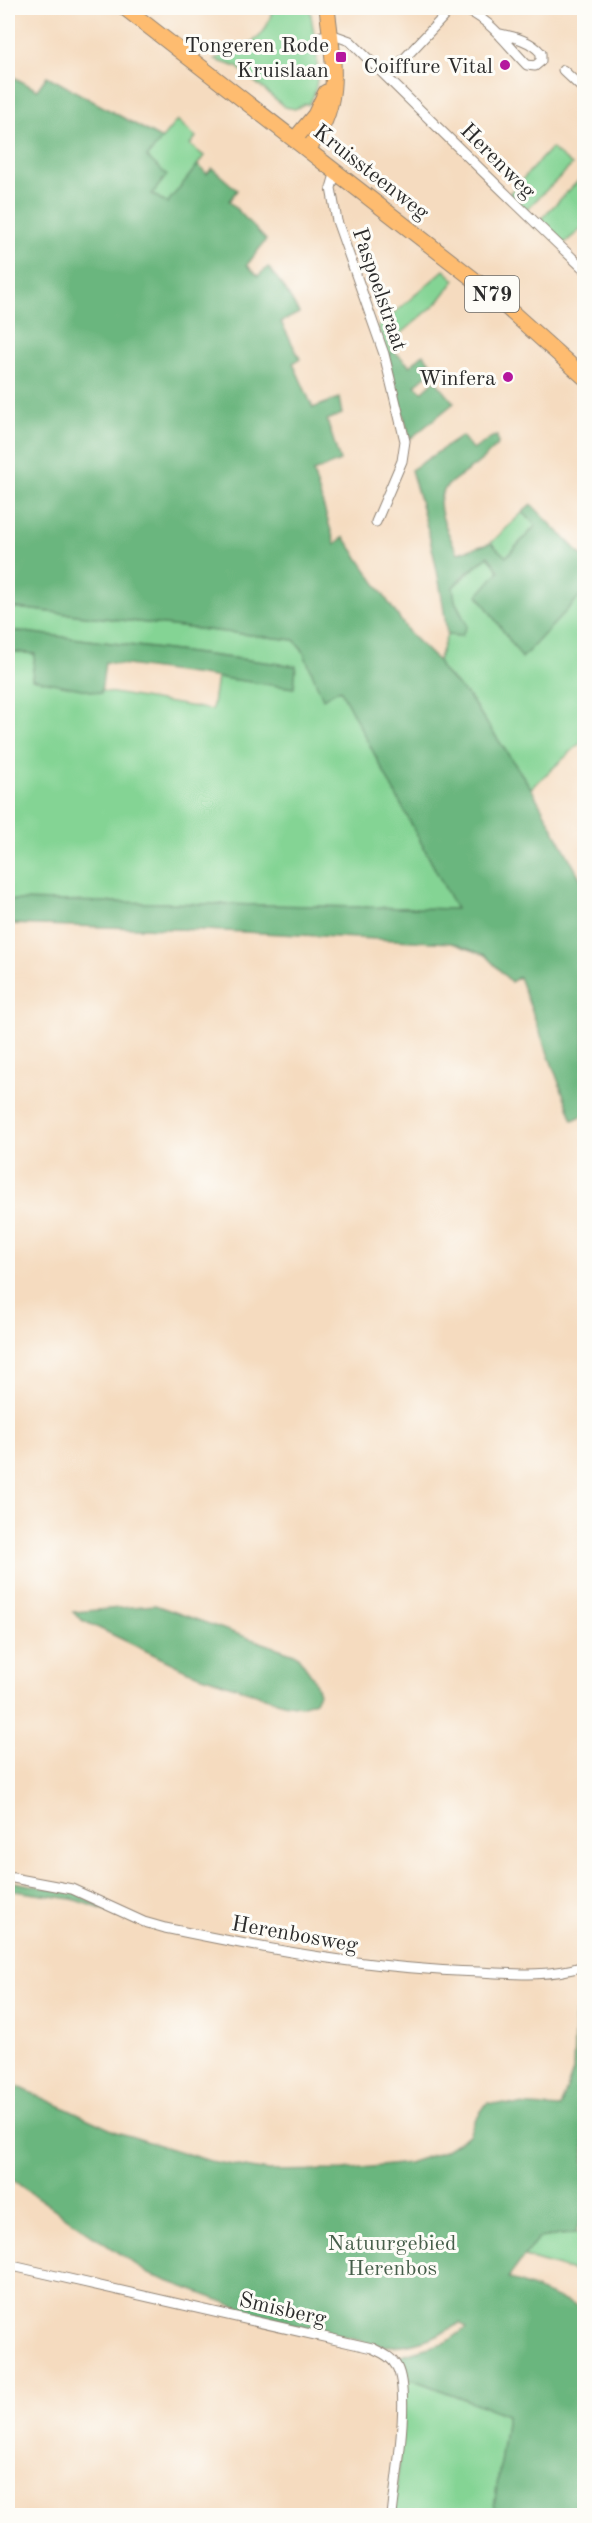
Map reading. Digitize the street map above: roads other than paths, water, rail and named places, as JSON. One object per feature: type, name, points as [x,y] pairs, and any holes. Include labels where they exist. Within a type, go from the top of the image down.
[{"type":"main road","name":"Kruissteenweg","points":[[126,8],[485,288],[585,377]]},
{"type":"main road","points":[[318,8],[326,35]]},
{"type":"main road","points":[[302,144],[326,94],[327,8]]},
{"type":"street","points":[[387,77],[449,11],[459,8],[468,10],[500,34]]},
{"type":"street","name":"Herenweg","points":[[326,35],[350,41],[453,141],[475,166],[585,269]]},
{"type":"street","points":[[562,70],[585,90]]},
{"type":"street","name":"Paspoelstraat","points":[[336,171],[331,188],[337,220],[384,354],[405,441],[402,462],[376,522]]},
{"type":"street","name":"Herenbosweg","points":[[8,1877],[72,1889],[144,1922],[165,1928],[351,1963],[442,1971],[533,1974],[554,1973],[585,1966]]},
{"type":"street","name":"Smisberg","points":[[8,2265],[372,2348],[387,2355],[398,2369],[402,2401],[392,2516]]},
{"type":"place","name":"Tongeren Rode Kruislaan","points":[[341,57]]},
{"type":"place","name":"Coiffure Vital","points":[[505,65]]},
{"type":"place","name":"Winfera","points":[[508,377]]},
{"type":"park label","name":"Natuurgebied Herenbos","points":[[392,2254]]}]
